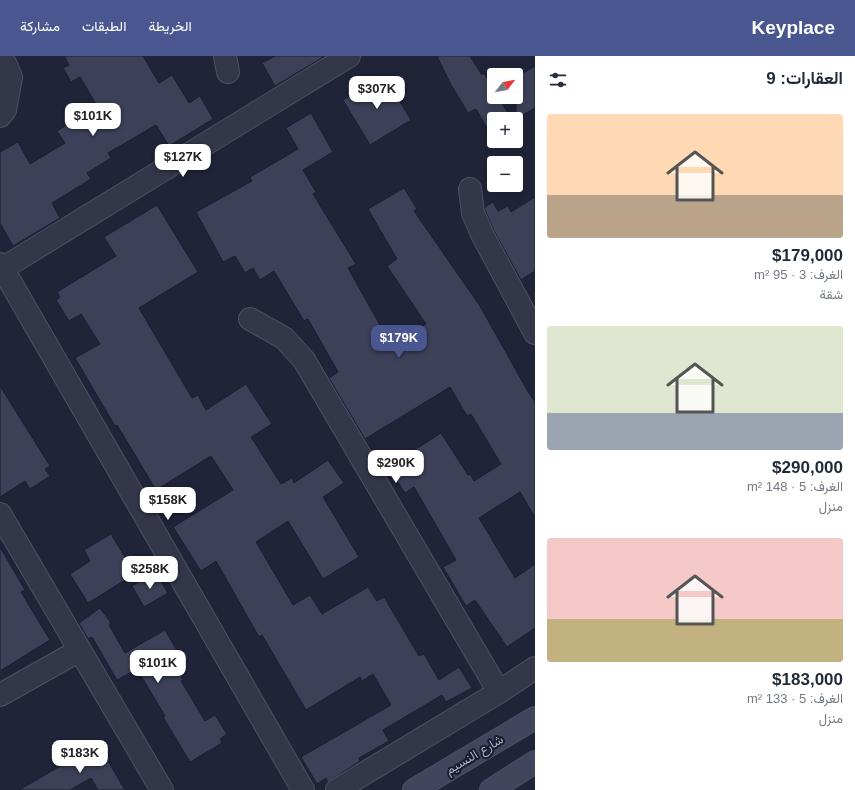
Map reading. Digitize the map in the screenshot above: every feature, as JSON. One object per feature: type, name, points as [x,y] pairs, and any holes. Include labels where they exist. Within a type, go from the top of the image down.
[{"type":"street","points":[[0,116],[5,110],[10,77],[1,56]]},
{"type":"street","points":[[304,790],[1,268],[349,56]]},
{"type":"street","points":[[470,189],[473,213],[483,236],[535,333]]},
{"type":"street","points":[[250,319],[284,338],[304,360],[499,692]]},
{"type":"street","points":[[0,514],[162,790]]},
{"type":"street","points":[[0,695],[80,650]]},
{"type":"street","points":[[337,790],[499,692],[535,668]]},
{"type":"street","name":"شارع النسيم","points":[[414,790],[535,718]]},
{"type":"street","points":[[491,790],[535,762]]},
{"type":"building","points":[[64,56],[143,56],[159,83],[172,75],[189,103],[200,96],[213,119],[169,146],[156,125],[108,153],[111,158],[87,173],[91,179],[52,203],[60,218],[13,246],[0,223],[0,152],[18,142],[30,164],[65,143],[57,131],[97,106],[80,77],[71,82],[63,68],[69,65]]},
{"type":"building","points":[[275,56],[325,56],[275,86],[262,63]]},
{"type":"building","points":[[437,56],[470,56],[482,75],[484,73],[487,78],[487,104],[502,104],[508,112],[487,112],[487,128],[476,109],[468,113],[450,83]]},
{"type":"building","points":[[535,66],[535,108],[523,115],[523,112],[516,112],[516,104],[523,104],[523,73]]},
{"type":"building","points":[[384,75],[411,120],[370,145],[343,100]]},
{"type":"building","points":[[311,113],[333,152],[303,170],[316,192],[313,194],[356,264],[348,268],[391,345],[426,324],[387,266],[397,259],[368,209],[404,188],[417,209],[414,211],[480,306],[535,402],[535,517],[520,492],[479,518],[515,578],[535,564],[535,628],[507,647],[475,600],[466,606],[443,567],[456,560],[414,487],[405,493],[388,467],[441,433],[468,475],[470,474],[474,481],[501,464],[471,414],[467,416],[450,387],[365,439],[329,378],[338,372],[308,319],[304,321],[274,271],[260,280],[253,268],[245,273],[235,256],[223,262],[196,212],[252,181],[250,177],[298,149],[286,128]]},
{"type":"building","points":[[535,197],[535,271],[521,280],[494,231],[485,207],[493,202],[498,211],[508,206],[511,212]]},
{"type":"building","points":[[157,205],[198,272],[139,308],[192,398],[198,395],[206,410],[246,384],[272,424],[251,437],[281,484],[292,478],[294,483],[328,460],[344,483],[323,497],[359,557],[323,579],[288,521],[256,542],[293,605],[310,595],[322,614],[368,587],[377,601],[384,597],[419,656],[424,654],[439,680],[459,667],[472,688],[446,702],[442,695],[383,730],[389,741],[359,758],[360,761],[328,782],[326,778],[317,784],[301,757],[391,705],[373,674],[362,681],[360,677],[306,710],[262,635],[259,637],[216,561],[201,571],[173,527],[233,490],[211,456],[156,490],[117,425],[115,426],[75,358],[100,344],[81,314],[69,321],[56,300],[60,297],[57,292],[116,256],[104,237]]},
{"type":"building","points":[[0,386],[50,466],[45,469],[50,476],[30,489],[25,481],[0,497]]},
{"type":"building","points":[[111,534],[135,574],[88,603],[70,574],[90,561],[84,550]]},
{"type":"building","points":[[0,547],[25,590],[21,592],[50,640],[0,671]]},
{"type":"building","points":[[155,572],[168,593],[144,607],[132,586]]},
{"type":"building","points":[[100,608],[111,623],[109,625],[125,653],[165,630],[179,654],[170,659],[183,680],[181,681],[205,721],[215,715],[227,734],[220,739],[222,743],[190,762],[137,669],[117,680],[92,637],[88,639],[79,623]]},
{"type":"building","points":[[98,744],[125,790],[98,790],[91,778],[70,790],[19,790]]}]
